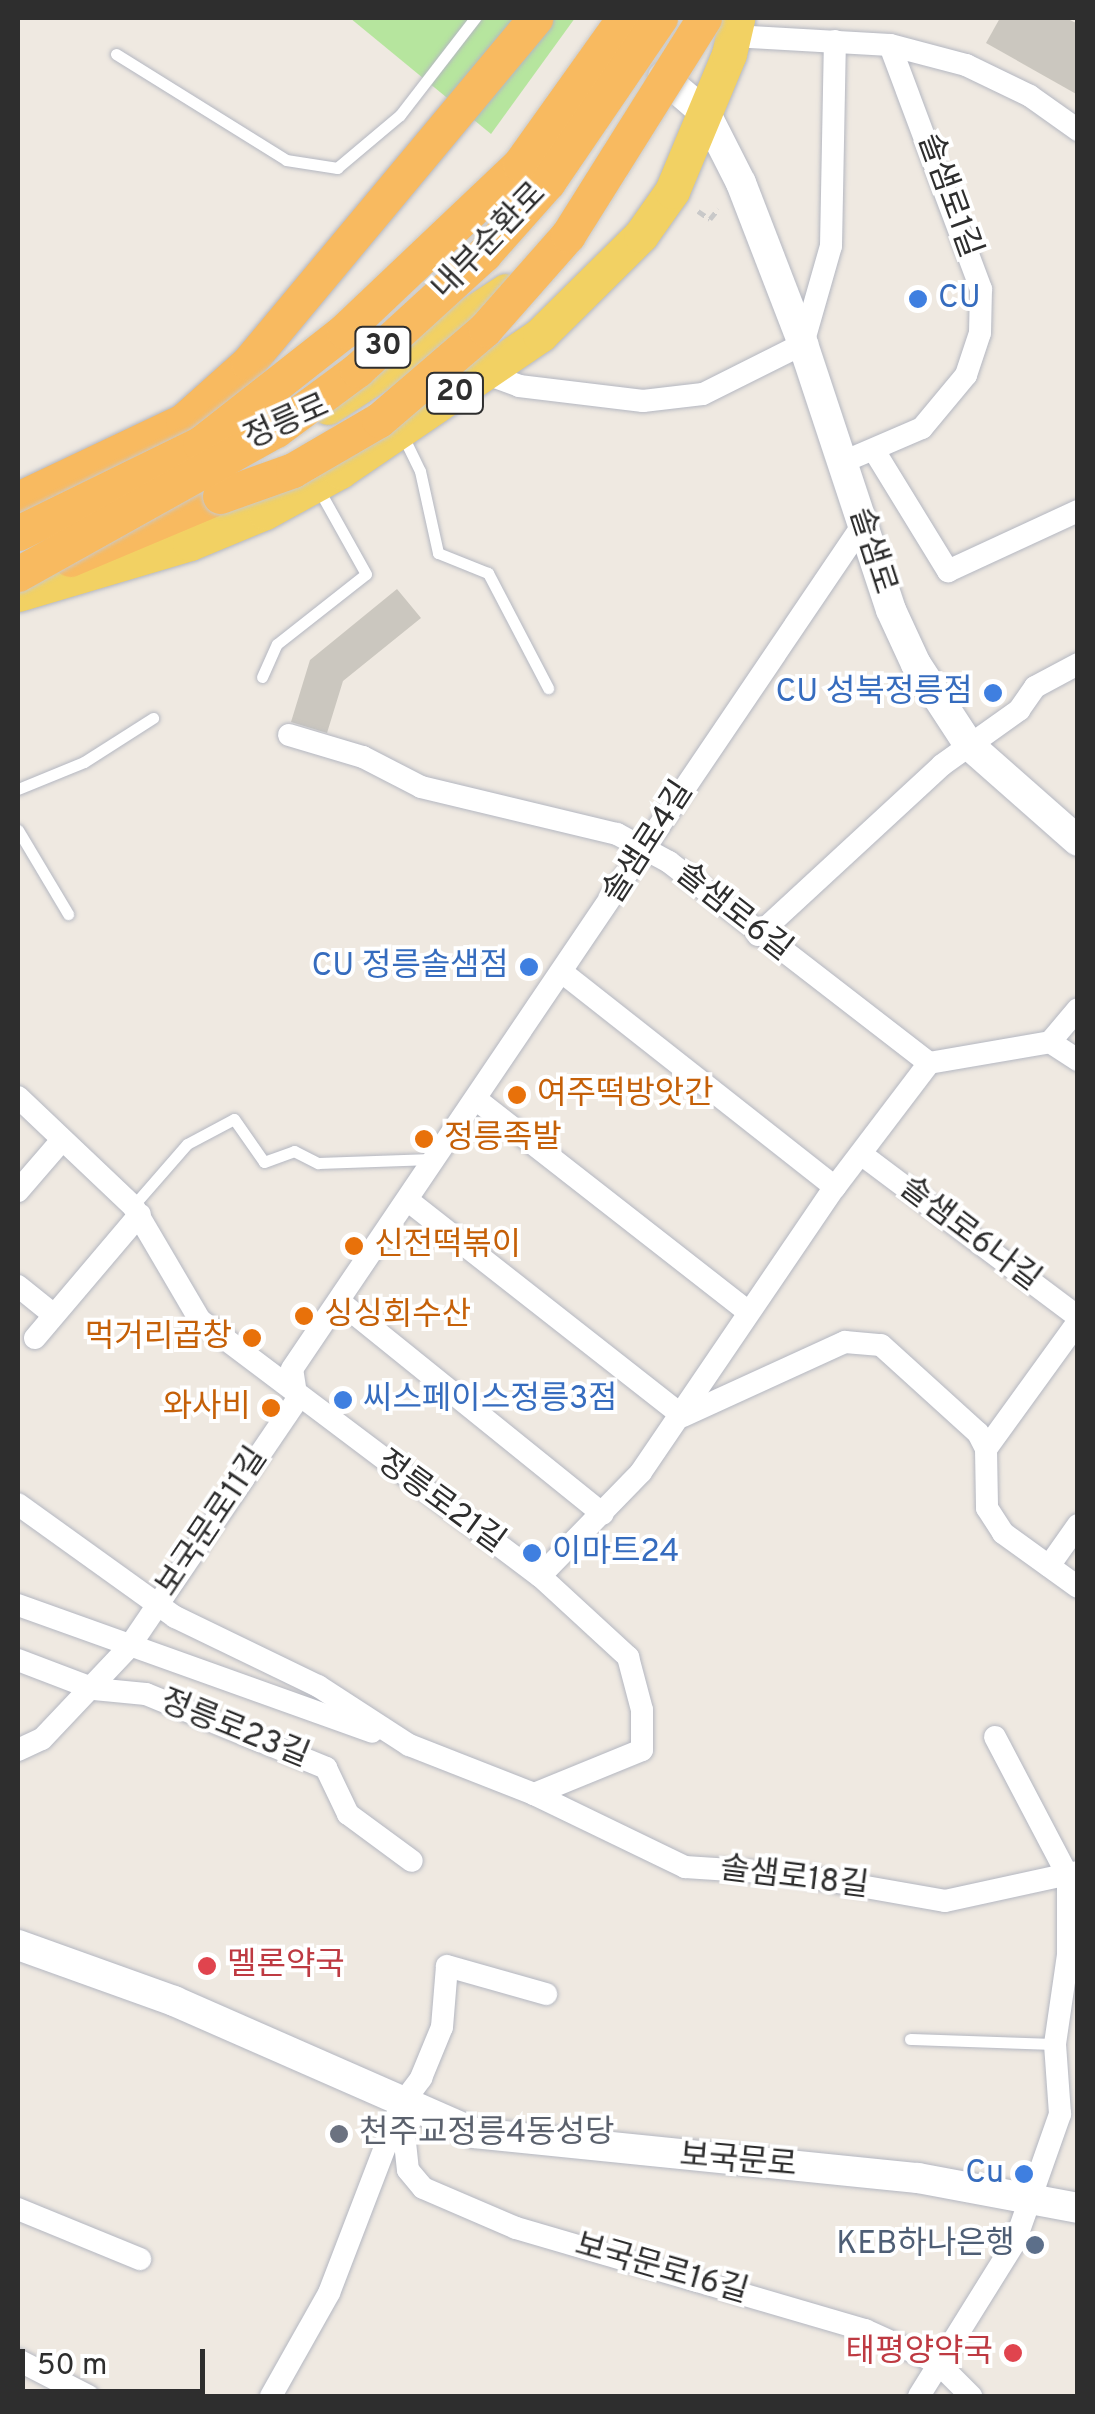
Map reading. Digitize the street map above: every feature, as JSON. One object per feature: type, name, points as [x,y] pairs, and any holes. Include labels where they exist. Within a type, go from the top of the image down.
[{"type":"highway","points":[[18,498],[183,422],[248,363],[535,18]]},
{"type":"highway","name":"내부순환로","points":[[18,533],[200,444],[344,331],[520,164],[624,18]]},
{"type":"highway","name":"내부순환로","points":[[18,576],[276,430],[357,370],[484,254],[548,182],[665,20]]},
{"type":"highway","points":[[18,576],[293,470],[379,420],[485,328],[568,235],[724,24]]},
{"type":"main road","name":"정릉로","points":[[18,524],[86,491],[291,428],[464,324],[570,242],[630,160],[664,77],[665,20]]},
{"type":"main road","name":"정릉로","points":[[18,594],[190,543],[323,495],[400,430],[540,335],[641,234],[672,191],[706,114],[724,24]]},
{"type":"main road","name":"솔샘로","points":[[664,77],[706,114],[803,344],[902,637],[969,745],[1078,841]]},
{"type":"main road","name":"보국문로","points":[[18,1945],[174,2001],[401,2106],[474,2133],[544,2144],[918,2178],[1078,2208]]},
{"type":"street","points":[[724,24],[834,42],[890,45],[966,64],[1030,96],[1078,130]]},
{"type":"street","points":[[484,373],[519,386],[643,401],[702,394],[803,344],[832,246],[834,42]]},
{"type":"street","name":"솔샘로1길","points":[[843,462],[874,452],[922,428],[966,374],[980,333],[982,289],[890,45]]},
{"type":"street","points":[[874,452],[948,571],[1078,511]]},
{"type":"street","name":"솔샘로4길","points":[[298,1400],[292,1369],[564,973],[862,526]]},
{"type":"street","points":[[758,934],[969,745],[1019,710],[1036,688],[1078,664]]},
{"type":"street","name":"솔샘로6길","points":[[289,735],[364,757],[421,787],[617,834],[645,849],[928,1063]]},
{"type":"street","points":[[564,973],[835,1187]]},
{"type":"street","points":[[534,1794],[642,1750],[642,1710],[628,1657],[540,1576],[603,1514],[683,1416],[748,1312],[928,1063],[1050,1042],[1078,1008]]},
{"type":"street","points":[[1050,1042],[1078,1060]]},
{"type":"street","name":"정릉로21길","points":[[18,1097],[136,1210],[200,1320],[298,1400],[540,1576]]},
{"type":"street","points":[[478,1100],[748,1312]]},
{"type":"street","points":[[19,1187],[62,1140]]},
{"type":"street","name":"솔샘로6나길","points":[[861,1154],[1078,1320]]},
{"type":"street","points":[[415,1206],[683,1416]]},
{"type":"street","points":[[34,1338],[136,1210]]},
{"type":"street","points":[[18,1286],[54,1315]]},
{"type":"street","points":[[345,1306],[603,1514]]},
{"type":"street","points":[[986,1449],[1078,1320]]},
{"type":"street","points":[[683,1416],[845,1342],[866,1339],[959,1410],[986,1449],[987,1508],[1003,1533],[1078,1587]]},
{"type":"street","name":"보국문로11길","points":[[18,1750],[42,1739],[94,1689],[129,1647],[298,1400]]},
{"type":"street","name":"솔샘로18길","points":[[18,1504],[64,1531],[156,1606],[318,1686],[409,1745],[534,1794],[685,1867],[792,1874],[945,1900],[1071,1877]]},
{"type":"street","points":[[1049,1566],[1078,1525]]},
{"type":"street","points":[[18,1606],[409,1745]]},
{"type":"street","name":"정릉로23길","points":[[18,1660],[94,1689],[146,1694],[326,1768],[348,1814],[412,1861]]},
{"type":"street","points":[[919,2396],[1034,2200],[1060,2114],[1055,2044],[1071,1986],[1071,1877],[995,1737]]},
{"type":"street","points":[[271,2396],[329,2293],[401,2106],[421,2078],[442,2027],[447,1966],[546,1994]]},
{"type":"street","name":"보국문로16길","points":[[401,2106],[408,2170],[423,2188],[516,2228],[865,2330],[938,2364],[972,2396]]},
{"type":"street","points":[[18,2208],[140,2259]]},
{"type":"street","points":[[18,2360],[88,2396]]},
{"type":"lane","points":[[116,54],[286,160],[337,168],[400,115],[474,18]]},
{"type":"lane","points":[[400,430],[422,478],[438,553],[488,574],[548,688]]},
{"type":"lane","points":[[262,677],[277,644],[366,574],[323,495]]},
{"type":"lane","points":[[18,789],[84,762],[153,718]]},
{"type":"lane","points":[[18,830],[68,914]]},
{"type":"lane","points":[[136,1210],[187,1144],[234,1119],[264,1162],[294,1151],[318,1163],[436,1159]]},
{"type":"lane","points":[[910,2040],[1055,2044]]},
{"type":"path","points":[[698,211],[710,219],[718,209]]},
{"type":"green space","points":[[350,18],[575,18],[491,134]]},
{"type":"building","points":[[1000,18],[1066,18],[1078,24],[1078,95],[986,43]]},
{"type":"building","points":[[397,589],[421,618],[343,681],[327,733],[291,722],[310,660]]},
{"type":"place","name":"CU","points":[[918,299]]},
{"type":"place","name":"CU 성북정릉점","points":[[993,693]]},
{"type":"place","name":"CU 정릉솔샘점","points":[[529,967]]},
{"type":"place","name":"여주떡방앗간","points":[[517,1095]]},
{"type":"place","name":"정릉족발","points":[[424,1139]]},
{"type":"place","name":"신전떡볶이","points":[[354,1246]]},
{"type":"place","name":"싱싱회수산","points":[[304,1316]]},
{"type":"place","name":"먹거리곱창","points":[[252,1338]]},
{"type":"place","name":"씨스페이스정릉3점","points":[[343,1400]]},
{"type":"place","name":"와사비","points":[[271,1408]]},
{"type":"place","name":"이마트24","points":[[532,1553]]},
{"type":"place","name":"멜론약국","points":[[207,1966]]},
{"type":"place","name":"천주교정릉4동성당","points":[[339,2134]]},
{"type":"place","name":"Cu","points":[[1024,2174]]},
{"type":"place","name":"KEB하나은행","points":[[1035,2245]]},
{"type":"place","name":"태평양약국","points":[[1013,2353]]}]
